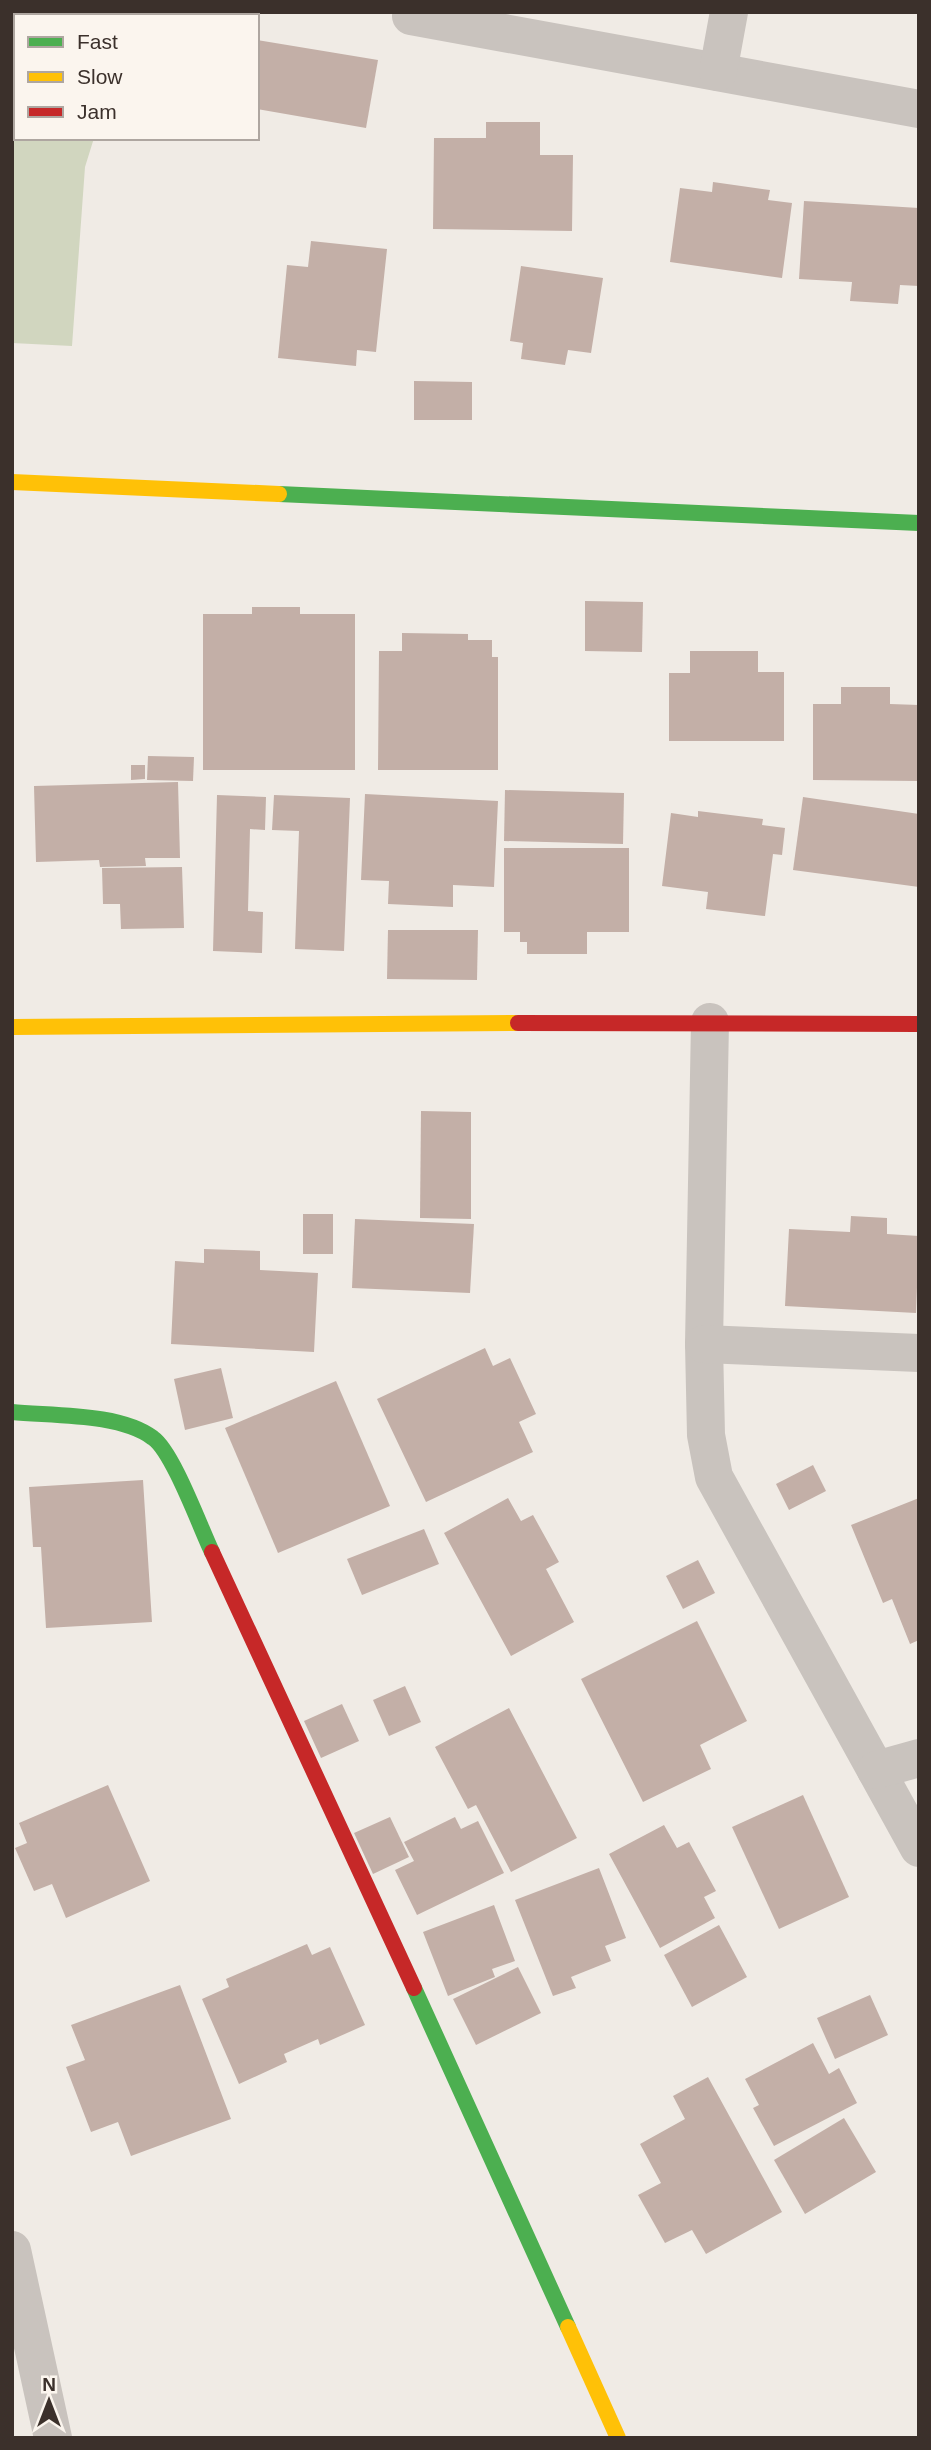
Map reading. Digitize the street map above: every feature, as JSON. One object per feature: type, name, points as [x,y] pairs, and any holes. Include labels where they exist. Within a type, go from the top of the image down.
[{"type":"street","points":[[718,72],[729,12]]},
{"type":"street","points":[[411,16],[919,109]]},
{"type":"street","points":[[12,482],[919,523]]},
{"type":"street","points":[[709,1022],[704,1344],[706,1435],[714,1476],[919,1848]]},
{"type":"street","points":[[12,1027],[709,1022],[919,1024]]},
{"type":"street","points":[[704,1344],[919,1353]]},
{"type":"street","points":[[12,1412],[119,1422],[154,1438],[167,1455],[420,2000],[618,2438]]},
{"type":"street","points":[[876,1770],[919,1758]]},
{"type":"street","points":[[12,2250],[53,2438]]},
{"type":"green space","points":[[12,12],[134,12],[14,14],[14,140],[93,140],[85,167],[72,346],[12,343]]},
{"type":"building","points":[[259,40],[378,60],[366,128],[259,109]]},
{"type":"building","points":[[486,122],[540,122],[540,155],[573,155],[572,231],[433,229],[434,138],[486,138]]},
{"type":"building","points":[[713,182],[770,190],[768,200],[792,203],[782,278],[670,262],[680,188],[712,192]]},
{"type":"building","points":[[804,201],[919,208],[919,286],[900,285],[898,304],[850,301],[852,282],[799,279]]},
{"type":"building","points":[[311,241],[387,249],[376,352],[357,350],[356,366],[278,358],[287,265],[308,267]]},
{"type":"building","points":[[521,266],[603,278],[591,353],[568,350],[565,365],[521,359],[523,343],[510,341]]},
{"type":"building","points":[[414,381],[472,382],[472,420],[414,420]]},
{"type":"building","points":[[585,601],[643,602],[642,652],[585,651]]},
{"type":"building","points":[[252,607],[300,607],[300,614],[355,614],[355,770],[203,770],[203,614],[252,614]]},
{"type":"building","points":[[402,633],[468,634],[468,640],[492,640],[492,657],[498,657],[498,770],[378,770],[379,651],[402,651]]},
{"type":"building","points":[[690,651],[758,651],[758,672],[784,672],[784,741],[669,741],[669,673],[690,673]]},
{"type":"building","points":[[841,687],[890,687],[890,704],[919,705],[919,781],[813,780],[813,704],[841,704]]},
{"type":"building","points":[[148,756],[194,757],[193,781],[147,780]]},
{"type":"building","points":[[131,765],[145,765],[145,779],[131,780]]},
{"type":"building","points":[[178,782],[180,858],[145,858],[146,866],[100,867],[99,860],[36,862],[34,786]]},
{"type":"building","points":[[505,790],[624,793],[623,844],[504,841]]},
{"type":"building","points":[[365,794],[498,801],[494,887],[453,885],[453,907],[388,904],[389,881],[361,880]]},
{"type":"building","points":[[217,795],[266,797],[265,830],[250,829],[248,911],[263,912],[262,953],[213,951]]},
{"type":"building","points":[[274,795],[350,798],[344,951],[295,949],[299,831],[272,830]]},
{"type":"building","points":[[803,797],[919,814],[919,887],[793,870]]},
{"type":"building","points":[[698,811],[763,819],[762,825],[785,828],[782,855],[773,854],[765,916],[706,909],[708,892],[662,886],[671,813],[698,817]]},
{"type":"building","points":[[504,848],[629,848],[629,932],[587,932],[587,954],[527,954],[527,942],[520,942],[520,932],[504,932]]},
{"type":"building","points":[[182,867],[184,928],[121,929],[120,904],[103,904],[102,868]]},
{"type":"building","points":[[388,930],[478,930],[477,980],[387,979]]},
{"type":"building","points":[[421,1111],[471,1112],[471,1219],[420,1218]]},
{"type":"building","points":[[303,1214],[333,1214],[333,1254],[303,1254]]},
{"type":"building","points":[[851,1216],[887,1218],[887,1234],[919,1236],[916,1313],[785,1306],[789,1229],[850,1232]]},
{"type":"building","points":[[355,1219],[474,1224],[470,1293],[352,1288]]},
{"type":"building","points":[[204,1249],[260,1251],[260,1270],[318,1273],[314,1352],[171,1344],[175,1261],[204,1263]]},
{"type":"building","points":[[485,1348],[493,1366],[510,1358],[536,1414],[519,1422],[533,1452],[426,1502],[377,1399]]},
{"type":"building","points":[[221,1368],[233,1418],[185,1430],[174,1379]]},
{"type":"building","points":[[336,1381],[390,1506],[278,1553],[225,1428]]},
{"type":"building","points":[[813,1465],[826,1491],[789,1510],[776,1484]]},
{"type":"building","points":[[143,1480],[152,1622],[46,1628],[41,1547],[33,1547],[29,1487]]},
{"type":"building","points":[[508,1498],[521,1521],[533,1515],[559,1562],[546,1569],[574,1622],[511,1656],[444,1533]]},
{"type":"building","points":[[919,1498],[919,1640],[910,1644],[892,1599],[883,1603],[851,1525]]},
{"type":"building","points":[[424,1529],[439,1564],[362,1595],[347,1559]]},
{"type":"building","points":[[698,1560],[715,1593],[683,1609],[666,1576]]},
{"type":"building","points":[[697,1621],[747,1721],[700,1745],[711,1769],[643,1802],[581,1679]]},
{"type":"building","points":[[405,1686],[421,1722],[389,1736],[373,1700]]},
{"type":"building","points":[[342,1704],[359,1741],[321,1758],[304,1721]]},
{"type":"building","points":[[509,1708],[577,1838],[511,1872],[476,1805],[468,1809],[435,1747]]},
{"type":"building","points":[[108,1785],[150,1881],[66,1918],[52,1884],[34,1891],[15,1848],[27,1843],[19,1823]]},
{"type":"building","points":[[803,1795],[849,1897],[779,1929],[732,1827]]},
{"type":"building","points":[[390,1817],[409,1857],[373,1874],[354,1833]]},
{"type":"building","points":[[455,1817],[461,1829],[478,1821],[504,1873],[417,1915],[395,1870],[414,1861],[404,1842]]},
{"type":"building","points":[[664,1825],[677,1848],[689,1842],[716,1891],[704,1897],[715,1918],[660,1948],[609,1854]]},
{"type":"building","points":[[599,1868],[626,1938],[605,1946],[611,1961],[571,1977],[576,1988],[553,1996],[515,1900]]},
{"type":"building","points":[[494,1905],[515,1961],[492,1969],[495,1977],[448,1996],[423,1932]]},
{"type":"building","points":[[719,1925],[747,1977],[692,2007],[664,1955]]},
{"type":"building","points":[[307,1944],[312,1955],[330,1947],[365,2025],[320,2045],[318,2039],[284,2054],[287,2062],[239,2084],[202,1999],[229,1987],[226,1979]]},
{"type":"building","points":[[518,1967],[541,2013],[476,2045],[453,1999]]},
{"type":"building","points":[[180,1985],[231,2119],[131,2156],[118,2122],[91,2132],[66,2067],[85,2060],[71,2025]]},
{"type":"building","points":[[870,1995],[888,2035],[835,2059],[817,2018]]},
{"type":"building","points":[[813,2043],[829,2074],[839,2068],[857,2103],[774,2146],[753,2108],[759,2105],[745,2079]]},
{"type":"building","points":[[708,2077],[782,2212],[706,2254],[692,2230],[665,2243],[638,2195],[661,2183],[640,2144],[685,2119],[673,2096]]},
{"type":"building","points":[[844,2118],[876,2172],[805,2214],[774,2160]]},
{"type":"traffic: fast","points":[[279,494],[919,523]]},
{"type":"traffic: fast","points":[[12,1412],[105,1420],[123,1424],[153,1438],[169,1458],[212,1552]]},
{"type":"traffic: fast","points":[[414,1988],[568,2327]]},
{"type":"traffic: slow","points":[[12,482],[279,494]]},
{"type":"traffic: slow","points":[[12,1027],[518,1023]]},
{"type":"traffic: slow","points":[[568,2327],[618,2438]]},
{"type":"traffic: jam","points":[[518,1023],[919,1024]]},
{"type":"traffic: jam","points":[[212,1552],[414,1988]]}]
